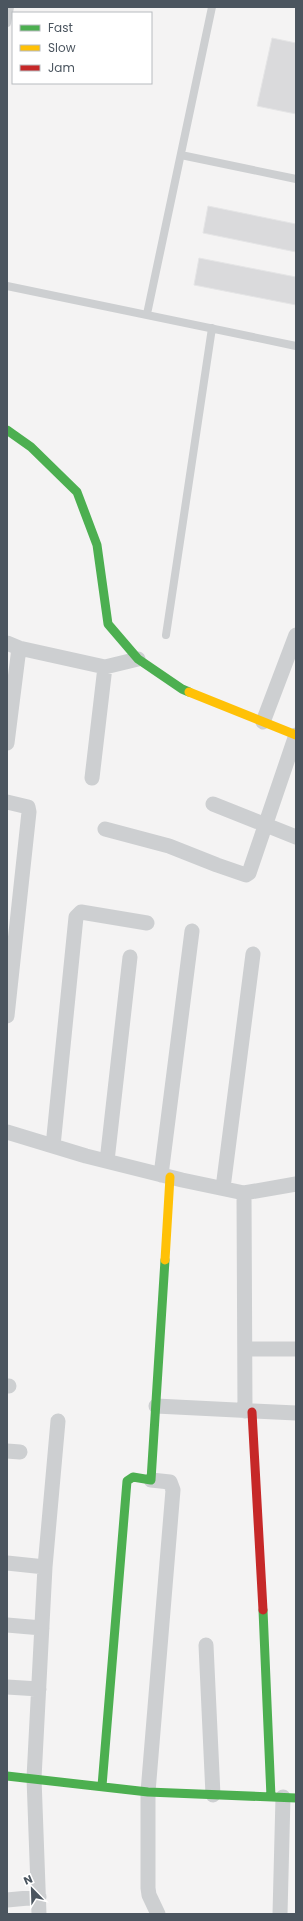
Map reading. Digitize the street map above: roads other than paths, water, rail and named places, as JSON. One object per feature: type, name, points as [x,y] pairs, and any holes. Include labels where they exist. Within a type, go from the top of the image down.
[{"type":"street","points":[[7,430],[31,447],[77,492],[97,545],[108,624],[138,659],[182,689],[296,735],[249,873],[246,875],[169,846],[105,829]]},
{"type":"street","points":[[264,722],[296,635]]},
{"type":"street","points":[[7,743],[13,646],[105,667],[138,659]]},
{"type":"street","points":[[92,778],[105,667]]},
{"type":"street","points":[[7,802],[24,804],[28,807],[29,812],[7,1016]]},
{"type":"street","points":[[213,804],[296,837]]},
{"type":"street","points":[[53,1146],[76,917],[81,912],[147,923]]},
{"type":"street","points":[[151,1480],[156,1406],[166,1176],[192,931]]},
{"type":"street","points":[[223,1188],[253,954]]},
{"type":"street","points":[[107,1161],[130,957]]},
{"type":"street","points":[[7,1132],[107,1161],[244,1193],[296,1184]]},
{"type":"street","points":[[244,1193],[245,1349],[260,1545],[283,1798],[280,1914]]},
{"type":"street","points":[[245,1349],[296,1349]]},
{"type":"street","points":[[156,1406],[296,1413]]},
{"type":"street","points":[[39,1914],[34,1778],[44,1567],[58,1421]]},
{"type":"street","points":[[102,1786],[127,1481],[133,1477],[170,1482],[173,1490],[148,1792],[148,1888],[149,1895],[158,1914]]},
{"type":"street","points":[[7,1563],[44,1567]]},
{"type":"street","points":[[7,1625],[42,1628]]},
{"type":"street","points":[[206,1646],[213,1795]]},
{"type":"street","points":[[7,1687],[39,1689]]},
{"type":"street","points":[[7,1776],[148,1792],[283,1798]]},
{"type":"street","points":[[7,1900],[38,1897]]},
{"type":"lane","points":[[7,23],[10,7]]},
{"type":"lane","points":[[146,314],[212,7]]},
{"type":"lane","points":[[181,155],[296,179]]},
{"type":"lane","points":[[7,286],[296,346]]},
{"type":"lane","points":[[166,635],[212,328]]}]
